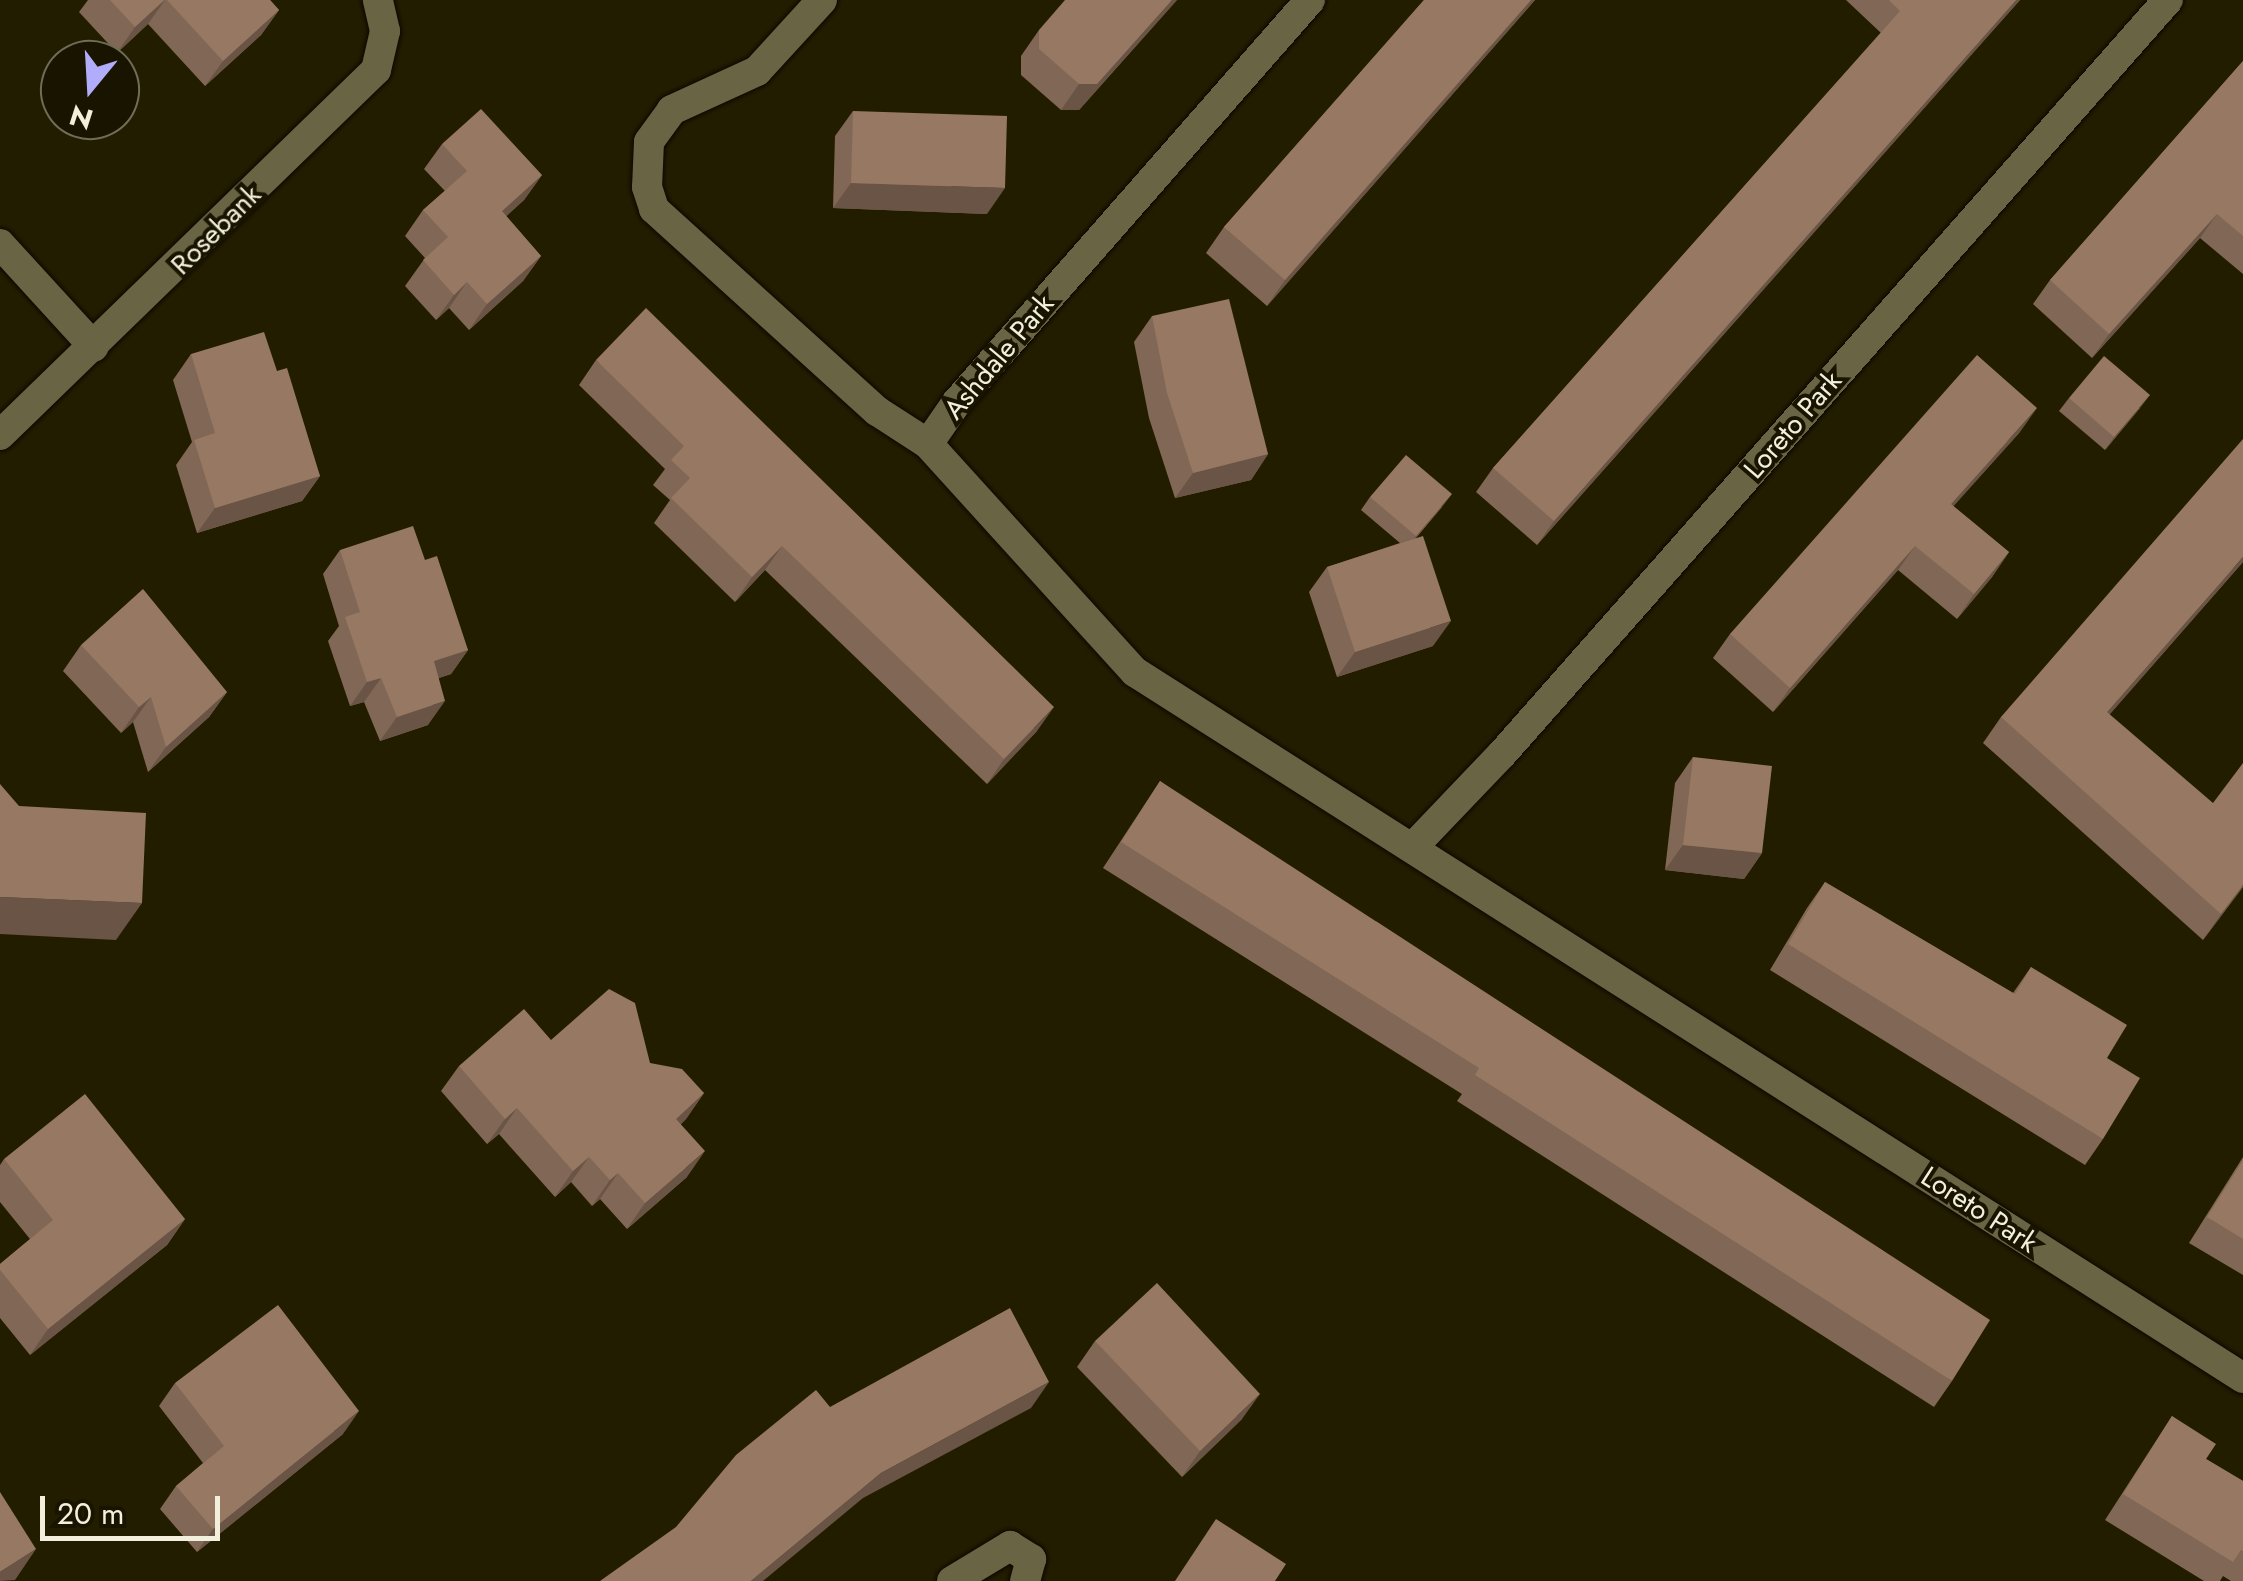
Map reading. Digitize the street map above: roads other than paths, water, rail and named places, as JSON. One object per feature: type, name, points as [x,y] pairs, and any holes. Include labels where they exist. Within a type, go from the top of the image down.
[{"type":"street","name":"Rosebank","points":[[0,436],[376,70],[384,31],[378,0]]},
{"type":"street","name":"Ashdale Park","points":[[822,0],[757,71],[694,96],[658,125],[645,163],[654,209],[878,411],[928,444],[957,402],[1310,0]]},
{"type":"street","name":"Loreto Park","points":[[1414,846],[1502,754],[2168,0]]},
{"type":"street","points":[[0,244],[94,347]]},
{"type":"street","name":"Loreto Park","points":[[928,444],[1135,672],[1414,846],[2243,1378]]},
{"type":"street","points":[[952,1581],[1010,1546],[1031,1559],[1025,1581]]}]
